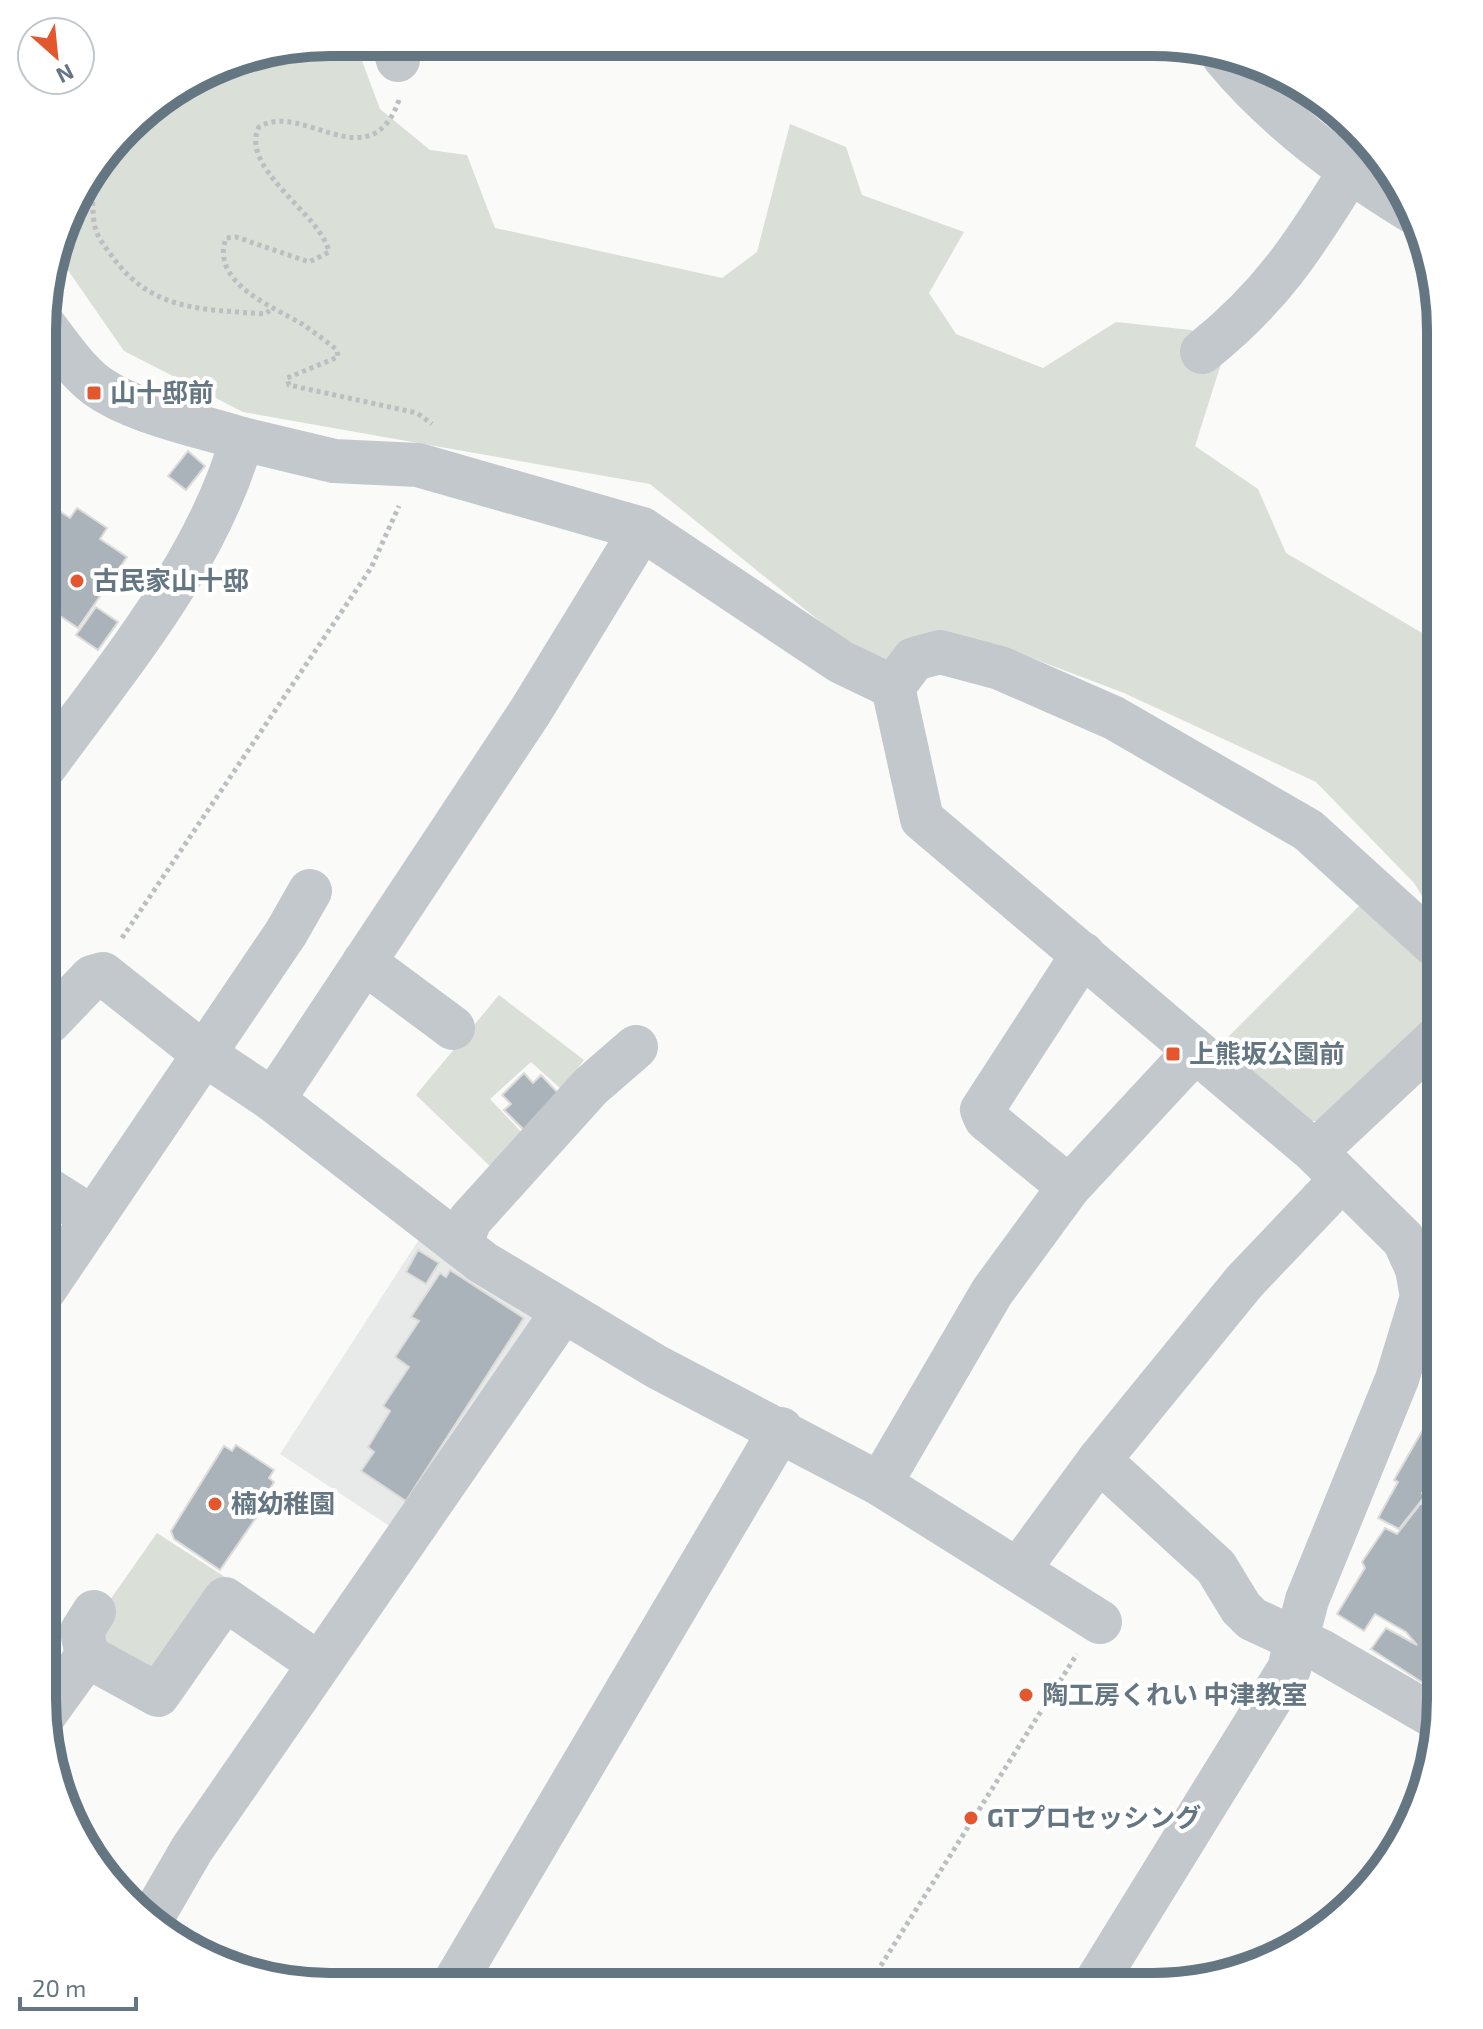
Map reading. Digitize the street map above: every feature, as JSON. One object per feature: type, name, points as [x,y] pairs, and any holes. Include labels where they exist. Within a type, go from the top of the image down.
[{"type":"street","points":[[1234,69],[1349,173],[1394,200]]},
{"type":"street","points":[[1202,352],[1237,324],[1274,287],[1349,173]]},
{"type":"street","points":[[56,341],[98,386],[150,411],[242,439],[334,461],[430,448],[642,529],[841,662],[893,687]]},
{"type":"street","points":[[56,752],[172,592],[204,537],[242,439]]},
{"type":"street","points":[[273,1100],[530,712],[642,529]]},
{"type":"street","points":[[1426,1306],[1417,1269],[1404,1240],[1329,1165],[922,819],[893,687],[914,659],[940,652],[1000,668],[1114,718],[1308,830],[1427,938]]},
{"type":"street","points":[[56,1273],[286,933],[310,891]]},
{"type":"street","points":[[1069,1187],[986,1119],[982,1110],[1083,954]]},
{"type":"street","points":[[364,962],[453,1028]]},
{"type":"street","points":[[56,1015],[92,977],[103,974],[204,1054],[273,1100],[460,1245],[562,1313],[657,1367],[781,1429],[880,1484],[1100,1622]]},
{"type":"street","points":[[880,1484],[992,1292],[1069,1187],[1195,1051]]},
{"type":"street","points":[[1019,1569],[1099,1460],[1244,1282],[1329,1165],[1426,1051]]},
{"type":"street","points":[[460,1245],[470,1220],[626,1069]]},
{"type":"street","points":[[56,1194],[93,1218]]},
{"type":"street","points":[[156,1910],[192,1849],[562,1313]]},
{"type":"street","points":[[1102,1973],[1289,1669],[1307,1600],[1426,1313]]},
{"type":"street","points":[[460,1973],[781,1429]]},
{"type":"street","points":[[1099,1460],[1216,1567],[1241,1608],[1252,1619],[1321,1651],[1426,1712]]},
{"type":"street","points":[[87,1656],[158,1695],[225,1599],[319,1664]]},
{"type":"street","points":[[56,1699],[87,1656],[82,1631],[94,1612]]},
{"type":"path","points":[[103,974],[106,961],[371,568],[430,448],[417,413],[289,385],[287,378],[338,357],[337,350],[243,290],[230,275],[222,249],[226,238],[236,237],[309,262],[329,252],[268,171],[257,152],[254,137],[259,127],[278,120],[344,138],[361,138],[379,129],[394,115],[400,97],[404,75],[398,57]]},
{"type":"path","points":[[93,193],[96,228],[102,243],[129,278],[161,300],[210,310],[265,314],[273,308]]},
{"type":"path","points":[[876,1973],[1100,1622]]},
{"type":"shaded area","points":[[361,57],[380,109],[430,150],[467,155],[495,228],[722,278],[757,252],[790,124],[846,147],[862,195],[964,232],[929,293],[956,334],[1043,368],[1116,322],[1191,330],[1225,351],[1195,446],[1258,489],[1286,553],[1427,636],[1427,903],[1414,883],[1316,782],[1124,693],[995,644],[895,682],[650,484],[243,412],[124,351],[65,266],[77,225],[93,193],[124,149],[149,124],[193,93],[225,77],[277,61]]},
{"type":"shaded area","points":[[1370,895],[1427,948],[1427,1023],[1329,1119],[1308,1122],[1220,1045]]},
{"type":"shaded area","points":[[499,995],[584,1060],[561,1089],[531,1062],[490,1099],[525,1136],[494,1170],[416,1095]]},
{"type":"shaded area","points":[[427,1227],[540,1310],[400,1533],[280,1454]]},
{"type":"shaded area","points":[[157,1533],[228,1579],[169,1673],[99,1652],[91,1627]]},
{"type":"building","points":[[188,451],[205,466],[186,490],[168,476]]},
{"type":"building","name":"古民家山十邸","points":[[77,508],[107,528],[100,539],[127,557],[78,628],[56,613],[56,509],[70,518]]},
{"type":"building","points":[[96,607],[118,622],[98,650],[76,635]]},
{"type":"building","points":[[524,1073],[533,1083],[541,1075],[560,1095],[524,1130],[504,1110],[511,1104],[502,1095]]},
{"type":"building","points":[[418,1250],[439,1263],[426,1284],[406,1272]]},
{"type":"building","points":[[450,1270],[524,1318],[406,1501],[361,1471],[374,1452],[368,1447],[390,1411],[383,1406],[409,1367],[395,1357],[419,1321],[411,1317],[440,1273],[446,1277]]},
{"type":"building","points":[[1426,1424],[1426,1486],[1422,1493],[1425,1496],[1399,1529],[1378,1518],[1398,1482],[1394,1480]]},
{"type":"building","points":[[236,1445],[274,1470],[269,1478],[274,1482],[266,1496],[261,1493],[252,1506],[260,1512],[220,1570],[174,1539],[171,1531],[224,1446],[232,1451]]},
{"type":"building","points":[[1421,1503],[1426,1506],[1426,1685],[1371,1649],[1386,1628],[1417,1645],[1406,1632],[1375,1614],[1364,1631],[1337,1614],[1365,1568],[1362,1562],[1385,1528],[1397,1534]]},
{"type":"place","name":"山十邸前","points":[[94,393]]},
{"type":"place","name":"古民家山十邸","points":[[77,581]]},
{"type":"place","name":"上熊坂公園前","points":[[1173,1054]]},
{"type":"place","name":"楠幼稚園","points":[[215,1504]]},
{"type":"place","name":"陶工房くれい 中津教室","points":[[1026,1695]]},
{"type":"place","name":"GTプロセッシング","points":[[971,1818]]}]
